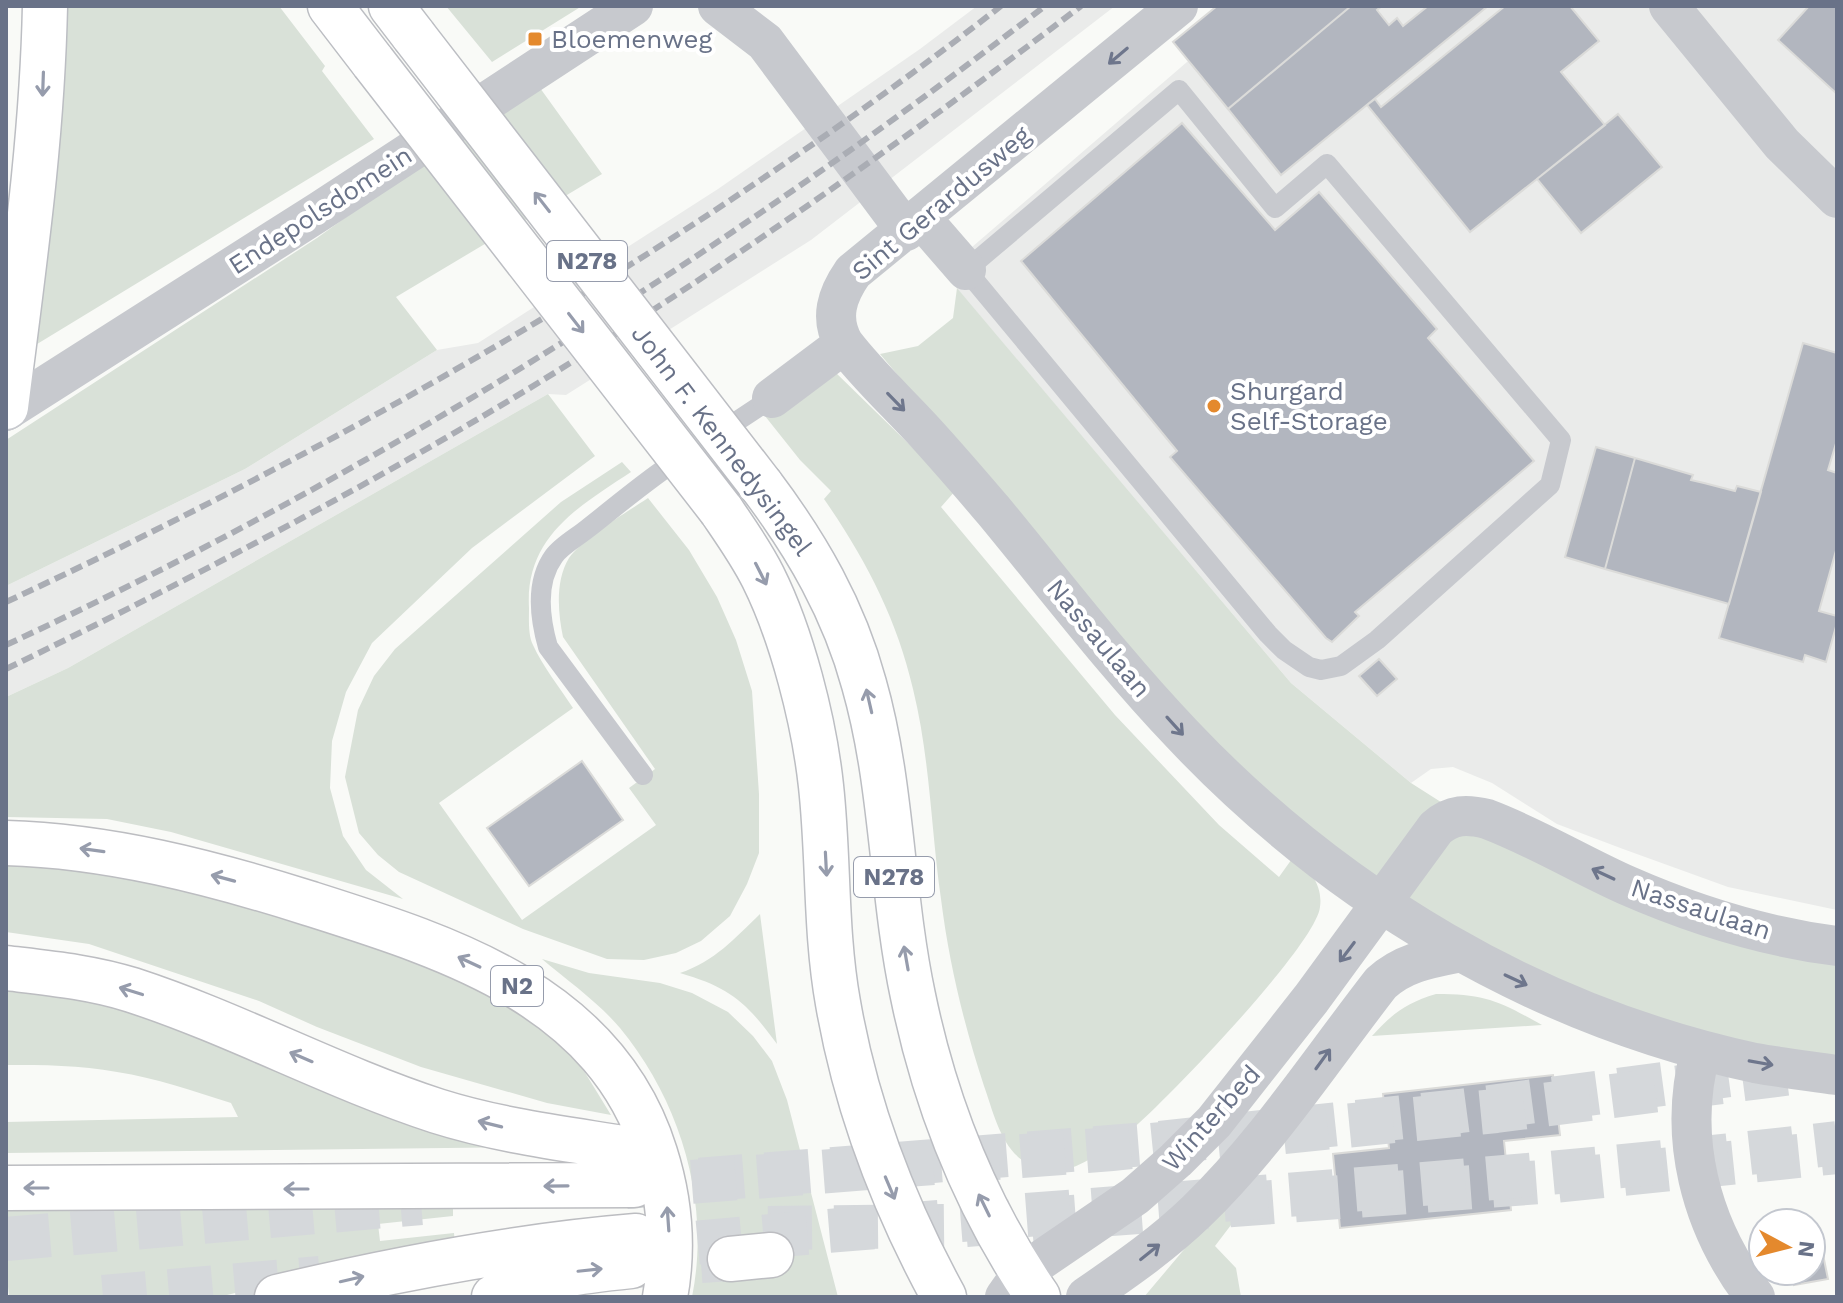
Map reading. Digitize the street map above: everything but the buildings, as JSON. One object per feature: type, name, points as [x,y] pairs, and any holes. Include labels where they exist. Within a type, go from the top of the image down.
[{"type":"main road","points":[[6,409],[37,169],[45,6]]},
{"type":"main road","name":"John F. Kennedysingel","points":[[330,6],[721,510],[764,578],[800,681],[821,786],[834,972],[849,1058],[887,1180],[944,1297]]},
{"type":"main road","name":"John F. Kennedysingel","points":[[402,21],[761,485],[822,578],[851,641],[875,727],[904,951],[922,1040],[958,1148],[1022,1289]]},
{"type":"main road","name":"N2","points":[[6,843],[49,844],[110,853],[169,864],[274,892],[381,926],[445,951],[531,994],[561,1015],[608,1062],[650,1135],[663,1180],[669,1219],[669,1268],[665,1297]]},
{"type":"main road","points":[[6,968],[60,974],[129,989],[438,1111],[628,1167],[6,1188]]},
{"type":"main road","points":[[277,1297],[465,1257],[573,1241],[636,1251],[576,1272],[538,1280],[494,1297]]},
{"type":"street","name":"Endepolsdomein","points":[[6,409],[307,220],[633,6]]},
{"type":"street","points":[[718,6],[765,42],[914,225],[966,270]]},
{"type":"street","name":"Sint Gerardusweg","points":[[844,344],[835,324],[842,289],[853,272],[1178,6]]},
{"type":"street","points":[[1669,6],[1782,144],[1837,198]]},
{"type":"street","points":[[772,398],[844,344]]},
{"type":"street","name":"Nassaulaan","points":[[844,344],[949,459],[1182,734],[1266,815],[1383,904],[1461,952],[1599,1018],[1701,1050],[1757,1063],[1837,1075]]},
{"type":"street","name":"Nassaulaan","points":[[1383,904],[1436,828],[1445,820],[1457,816],[1477,816],[1504,825],[1626,885],[1668,902],[1756,929],[1837,946]]},
{"type":"street","name":"Winterbed","points":[[1022,1289],[1196,1141],[1261,1063],[1383,904]]},
{"type":"street","name":"Winterbed","points":[[1086,1297],[1146,1256],[1212,1196],[1249,1155],[1381,983],[1413,962],[1461,952]]},
{"type":"street","points":[[1701,1050],[1691,1100],[1698,1185],[1717,1232],[1755,1297]]},
{"type":"lane","points":[[1179,90],[1275,208],[1327,164],[1561,440],[1550,485],[1377,640],[1332,669],[1309,667],[1284,650],[1268,634],[966,270],[1179,90]]},
{"type":"lane","points":[[643,775],[548,647],[541,622],[545,576],[554,555],[660,471],[772,398]]},
{"type":"shaded area","points":[[57,6],[279,6],[325,66],[322,71],[374,139],[24,352]]},
{"type":"shaded area","points":[[446,6],[582,6],[492,62]]},
{"type":"shaded area","points":[[977,6],[1115,6],[811,240],[566,395],[548,394],[68,668],[6,697],[6,586],[245,469],[437,350],[478,343],[718,189]]},
{"type":"shaded area","points":[[1252,6],[1837,6],[1837,910],[1728,887],[1623,849],[1557,824],[1492,783],[1453,767],[1431,769],[1411,783],[1291,683],[943,272]]},
{"type":"shaded area","points":[[535,81],[602,174],[396,297],[437,350],[245,469],[6,586],[6,440],[317,238]]},
{"type":"shaded area","points":[[957,288],[1291,683],[1411,783],[1499,839],[1837,959],[1837,1061],[1695,1039],[1501,964],[1325,852],[1206,735],[880,354],[918,346],[953,318]]},
{"type":"shaded area","points":[[833,370],[956,490],[941,507],[1115,715],[1219,825],[1279,877],[1294,856],[1310,872],[1317,885],[1320,907],[1312,926],[1294,954],[1237,1022],[1130,1131],[1093,1158],[1068,1169],[1038,1168],[1022,1160],[1008,1145],[998,1126],[970,1040],[953,970],[944,923],[919,715],[898,638],[866,567],[824,499],[831,491],[800,460],[765,416]]},
{"type":"shaded area","points":[[548,394],[595,456],[472,548],[372,643],[346,692],[332,741],[330,788],[343,836],[366,870],[403,899],[171,832],[107,819],[6,817],[6,697],[68,668]]},
{"type":"shaded area","points":[[622,462],[631,472],[592,498],[559,526],[536,562],[530,583],[531,641],[573,708],[439,803],[522,920],[656,825],[629,788],[655,769],[563,637],[559,608],[561,577],[569,558],[595,534],[648,498],[689,550],[717,597],[736,640],[752,691],[759,794],[759,853],[730,916],[701,941],[676,953],[644,960],[607,959],[523,929],[399,872],[378,855],[359,833],[345,777],[358,710],[374,676],[395,649],[561,502]]},
{"type":"shaded area","points":[[6,864],[72,865],[189,887],[443,969],[514,1007],[573,1053],[611,1115],[547,1103],[421,1067],[259,1001],[89,944],[6,932]]},
{"type":"shaded area","points":[[760,914],[777,1044],[736,998],[680,973],[714,956]]},
{"type":"shaded area","points":[[542,959],[589,973],[660,983],[692,993],[728,1012],[753,1036],[772,1061],[787,1100],[838,1297],[692,1297],[697,1261],[694,1190],[675,1121],[660,1088],[620,1028]]},
{"type":"shaded area","points":[[6,990],[53,992],[117,1007],[534,1147],[6,1153],[6,1122],[238,1117],[231,1103],[146,1078],[89,1068],[6,1065]]},
{"type":"shaded area","points":[[1436,994],[1491,1000],[1542,1025],[1372,1036],[1401,1010]]},
{"type":"shaded area","points":[[1246,1176],[1260,1187],[1215,1246],[1236,1268],[1241,1297],[1144,1297]]},
{"type":"shaded area","points":[[6,1204],[453,1205],[453,1216],[378,1224],[380,1241],[454,1233],[455,1245],[314,1273],[219,1297],[9,1297]]},
{"type":"tunnel","points":[[634,1185],[1159,1143],[1460,1111],[1783,1068]]},
{"type":"tunnel","points":[[626,1187],[1112,1149],[1496,1111],[1799,1072]]},
{"type":"tunnel","points":[[632,1249],[1536,1174],[1837,1143]]},
{"type":"tunnel","points":[[768,1228],[952,1226],[1555,1181],[1837,1152]]},
{"type":"tunnel","points":[[6,1239],[421,1203]]},
{"type":"tunnel","points":[[635,1266],[730,1259]]},
{"type":"tunnel","points":[[103,1297],[320,1278]]},
{"type":"railway","points":[[6,602],[266,473],[520,332],[766,176],[885,93],[1001,6]]},
{"type":"railway","points":[[6,645],[143,579],[279,508],[543,354],[799,186],[1045,6]]},
{"type":"railway","points":[[6,669],[275,532],[408,460],[538,383],[814,201],[1081,6]]},
{"type":"place","name":"Bloemenweg","points":[[535,39]]},
{"type":"place","name":"Shurgard Self-Storage","points":[[1214,406]]}]
